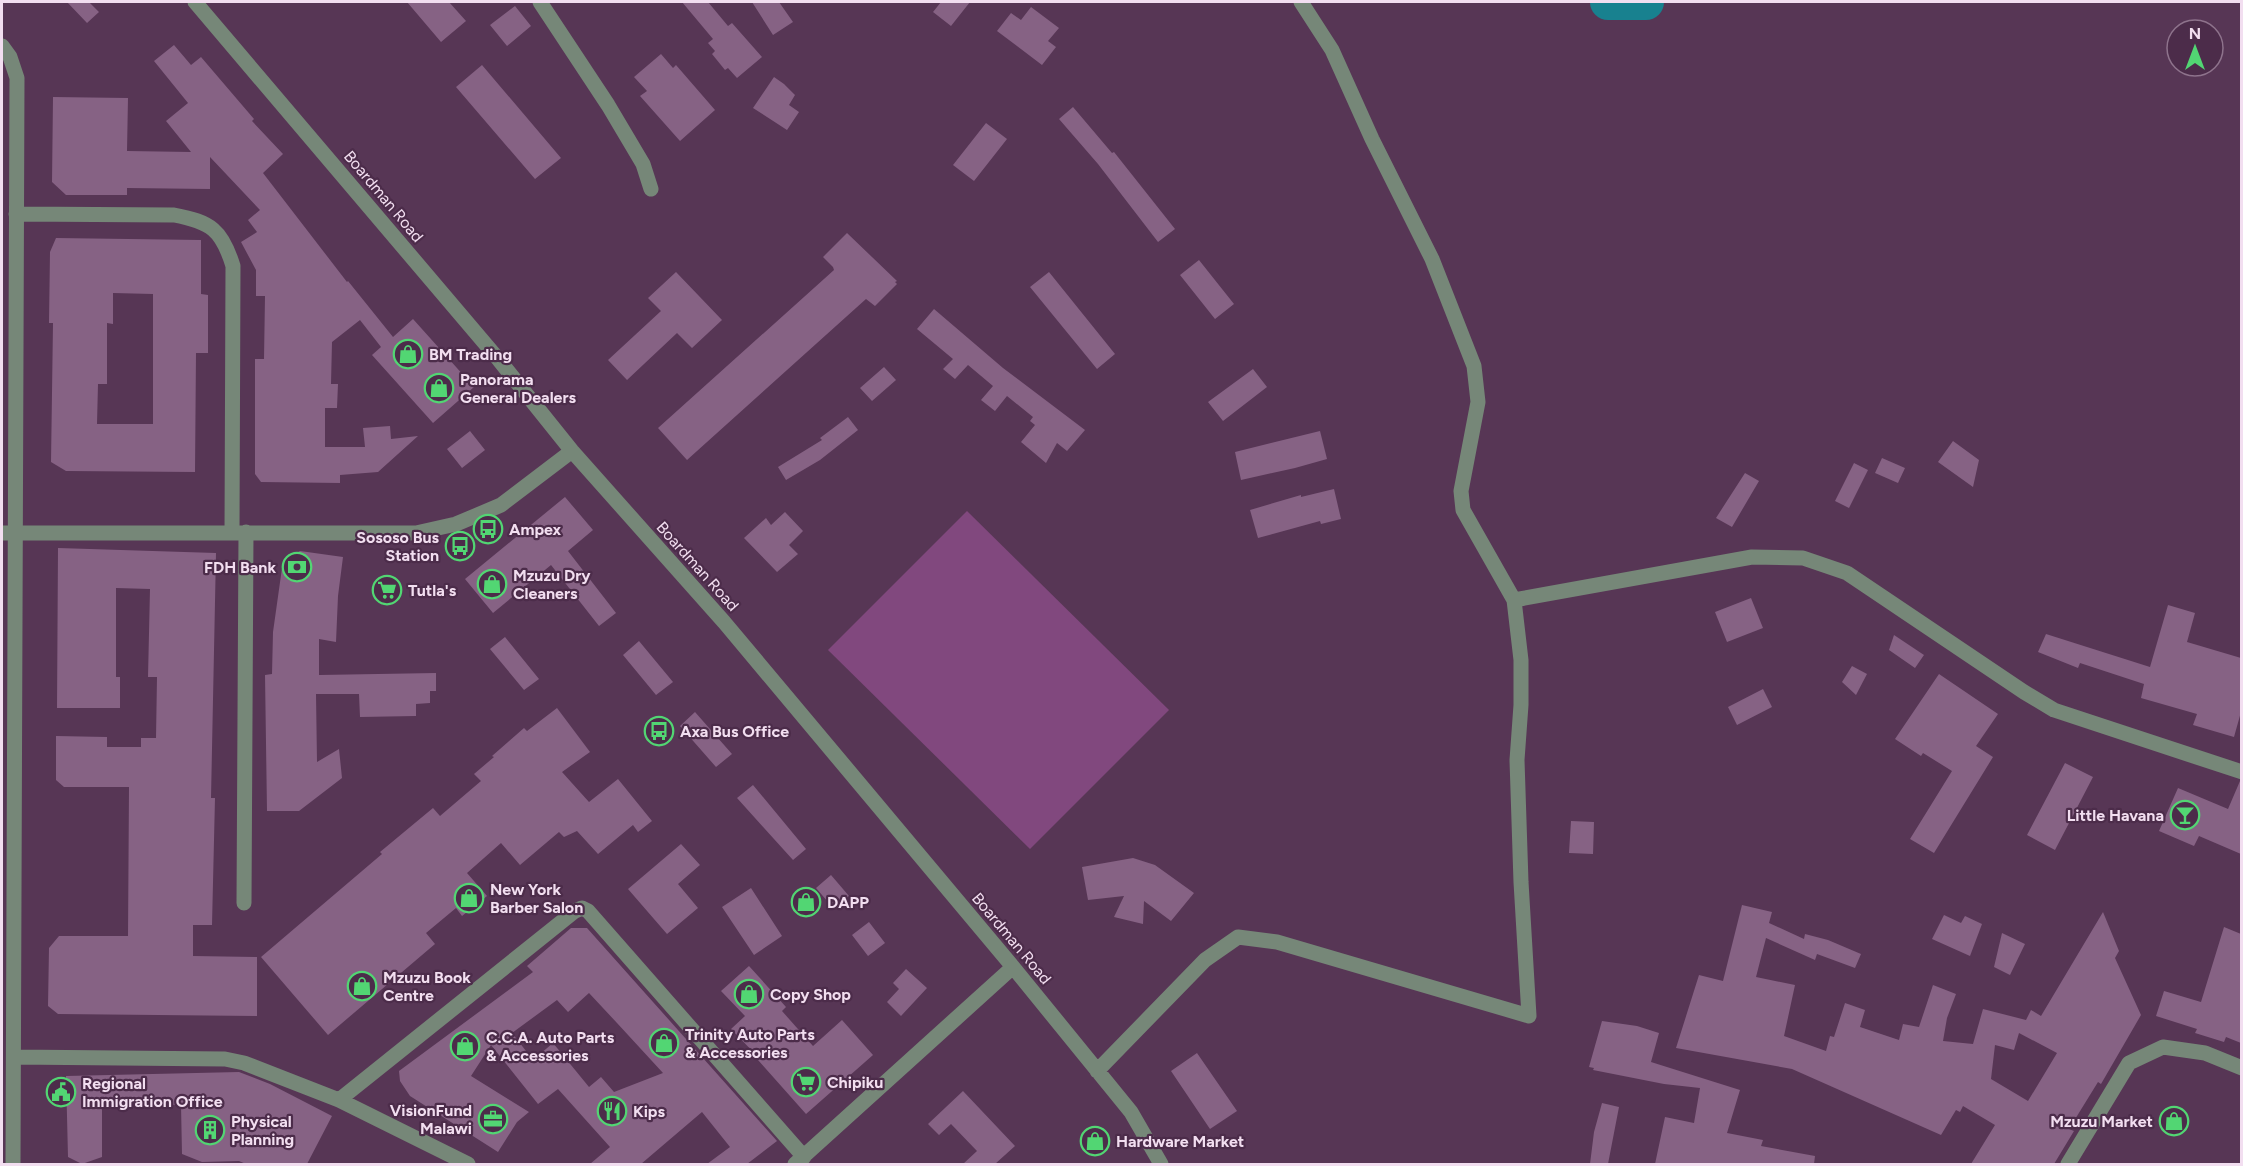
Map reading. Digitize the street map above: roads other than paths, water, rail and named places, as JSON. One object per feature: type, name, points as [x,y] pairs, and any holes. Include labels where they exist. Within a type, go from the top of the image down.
[{"type":"street","name":"Boardman Road","points":[[195,2],[499,360],[572,451],[724,622],[1013,967],[1131,1112],[1161,1164]]},
{"type":"street","points":[[540,2],[608,105],[643,164],[651,189]]},
{"type":"street","points":[[1097,1071],[1205,960],[1238,937],[1277,942],[1529,1016],[1517,760],[1521,660],[1514,600],[1463,510],[1461,491],[1478,402],[1474,366],[1432,259],[1372,139],[1332,50],[1301,2]]},
{"type":"street","points":[[2,46],[10,57],[17,78],[8,684],[14,1057],[12,1164]]},
{"type":"street","points":[[16,214],[174,215],[198,220],[211,227],[226,245],[233,266],[244,903]]},
{"type":"street","points":[[9,533],[416,533],[456,524],[501,505],[572,451]]},
{"type":"street","points":[[1514,600],[1752,557],[1803,558],[1847,573],[2054,710],[2241,772]]},
{"type":"street","points":[[339,1100],[575,910],[582,908],[588,911],[800,1161],[1013,967]]},
{"type":"street","points":[[2068,1164],[2129,1063],[2163,1047],[2205,1053],[2241,1068]]},
{"type":"street","points":[[14,1057],[225,1059],[244,1062],[339,1100],[468,1164]]},
{"type":"waterway","points":[[1608,2],[1646,2]]},
{"type":"place","name":"BM Trading","points":[[408,354]]},
{"type":"place","name":"Panorama General Dealers","points":[[439,388]]},
{"type":"place","name":"Ampex","points":[[488,529]]},
{"type":"place","name":"Sososo Bus Station","points":[[460,546]]},
{"type":"place","name":"FDH Bank","points":[[297,567]]},
{"type":"place","name":"Mzuzu Dry Cleaners","points":[[492,584]]},
{"type":"place","name":"Tutla's","points":[[387,590]]},
{"type":"place","name":"Axa Bus Office","points":[[659,731]]},
{"type":"place","name":"Little Havana","points":[[2185,815]]},
{"type":"place","name":"New York Barber Salon","points":[[469,898]]},
{"type":"place","name":"DAPP","points":[[806,902]]},
{"type":"place","name":"Mzuzu Book Centre","points":[[362,986]]},
{"type":"place","name":"Copy Shop","points":[[749,994]]},
{"type":"place","name":"Trinity Auto Parts & Accessories","points":[[664,1043]]},
{"type":"place","name":"C.C.A. Auto Parts & Accessories","points":[[465,1046]]},
{"type":"place","name":"Chipiku","points":[[806,1082]]},
{"type":"place","name":"Regional Immigration Office","points":[[61,1092]]},
{"type":"place","name":"Kips","points":[[612,1111]]},
{"type":"place","name":"VisionFund Malawi","points":[[493,1119]]},
{"type":"place","name":"Mzuzu Market","points":[[2174,1121]]},
{"type":"place","name":"Physical Planning","points":[[210,1130]]},
{"type":"place","name":"Hardware Market","points":[[1095,1141]]}]
